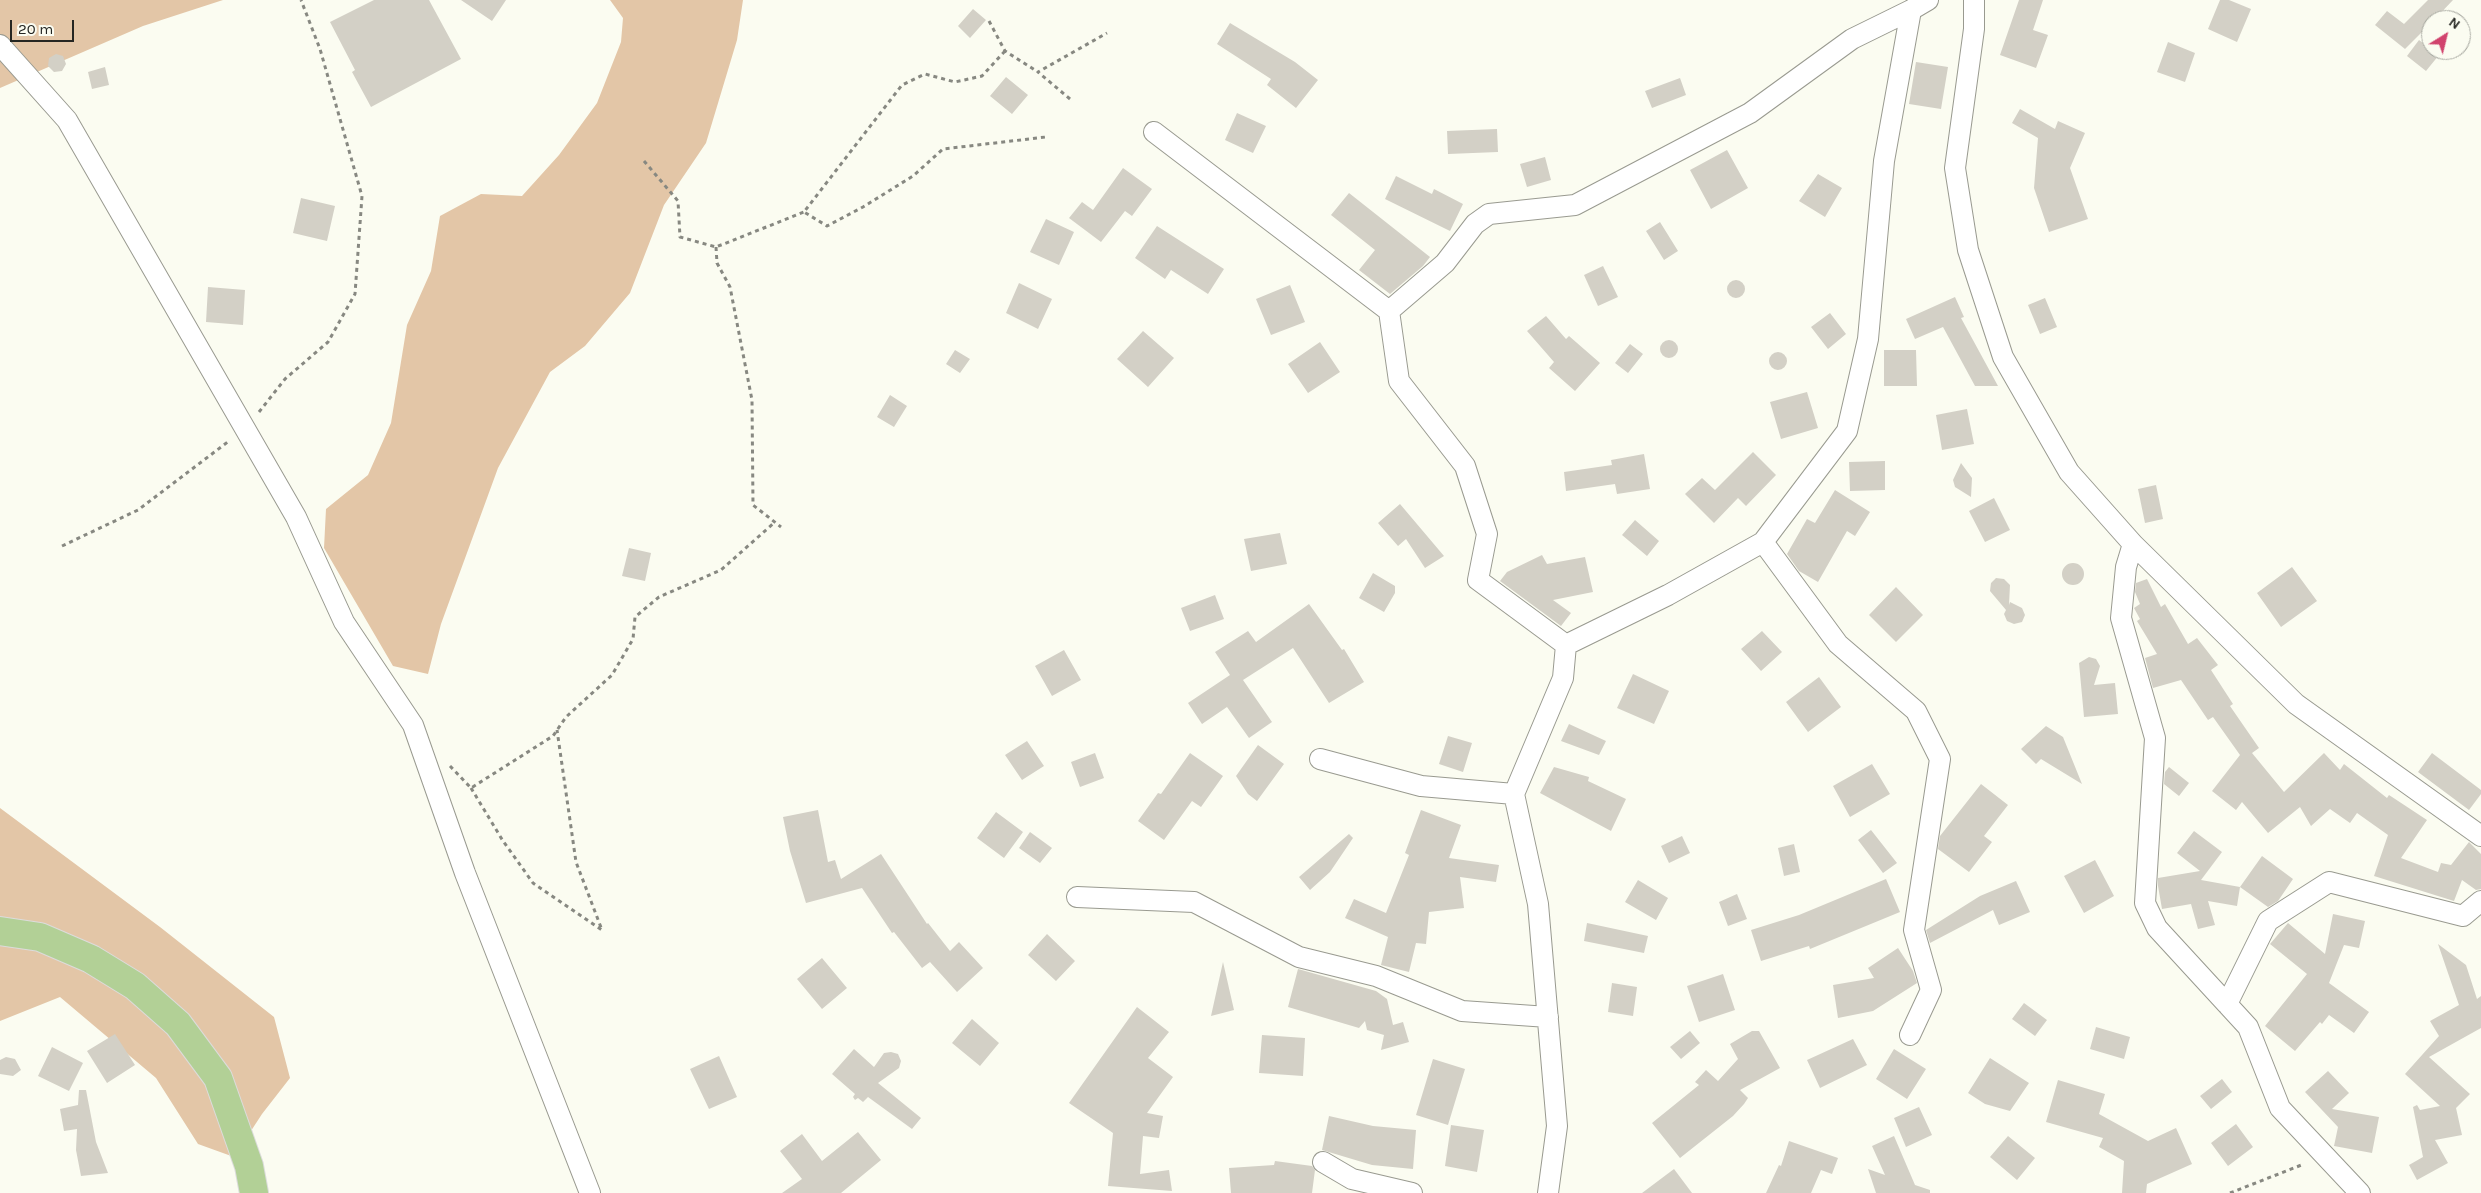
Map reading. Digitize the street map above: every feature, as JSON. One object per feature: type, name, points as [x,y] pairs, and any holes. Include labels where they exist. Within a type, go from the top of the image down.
[{"type":"highway","points":[[0,931],[40,937],[91,959],[135,986],[178,1024],[218,1078],[249,1166],[254,1193]]},
{"type":"street","points":[[1974,0],[1974,29],[1955,168],[1968,250],[2003,357],[2069,472],[2133,544],[2296,704],[2481,836]]},
{"type":"street","points":[[1389,311],[1445,263],[1475,224],[1490,214],[1575,205],[1750,113],[1852,39],[1920,5]]},
{"type":"street","points":[[1566,645],[1668,595],[1763,542],[1847,431],[1868,339],[1884,161],[1920,5]]},
{"type":"street","points":[[0,45],[67,120],[296,517],[344,622],[412,725],[465,873],[590,1193]]},
{"type":"street","points":[[1154,132],[1389,311],[1399,381],[1465,466],[1487,534],[1478,580],[1566,645]]},
{"type":"street","points":[[1763,542],[1838,644],[1916,711],[1940,759],[1914,930],[1931,990],[1910,1035]]},
{"type":"street","points":[[2133,544],[2126,567],[2121,618],[2155,738],[2145,903],[2157,928],[2248,1027],[2280,1108],[2360,1193]]},
{"type":"street","points":[[1548,1193],[1558,1126],[1538,904],[1514,794],[1563,678],[1566,645]]},
{"type":"street","points":[[1320,759],[1422,786],[1514,794]]},
{"type":"street","points":[[2227,1004],[2268,921],[2329,882],[2463,916],[2481,901]]},
{"type":"street","points":[[1077,897],[1194,902],[1299,957],[1376,976],[1462,1011],[1548,1017]]},
{"type":"street","points":[[1324,1162],[1352,1179],[1412,1193]]},
{"type":"path","points":[[62,546],[138,510],[246,429],[285,379],[328,342],[355,294],[362,196],[320,49],[301,0]]},
{"type":"path","points":[[989,21],[1005,51],[1038,72],[1070,99]]},
{"type":"path","points":[[1038,72],[1107,33]]},
{"type":"path","points":[[644,162],[678,201],[680,237],[716,247],[804,212],[902,85],[925,74],[955,82],[982,76],[1005,51]]},
{"type":"path","points":[[804,212],[827,226],[863,207],[913,176],[943,149],[1046,137]]},
{"type":"path","points":[[716,247],[717,263],[730,287],[752,400],[753,505],[781,527]]},
{"type":"path","points":[[471,788],[553,736],[566,717],[612,675],[632,639],[634,617],[659,597],[721,570],[774,522]]},
{"type":"path","points":[[446,762],[471,788],[503,841],[533,883],[602,930],[576,862],[557,730]]},
{"type":"path","points":[[2230,1193],[2326,1156]]},
{"type":"shaded area","points":[[0,0],[223,0],[143,26],[0,88]]},
{"type":"shaded area","points":[[610,0],[743,0],[737,40],[706,143],[664,205],[630,293],[585,346],[550,372],[498,468],[441,624],[428,674],[393,666],[324,548],[326,509],[368,475],[391,423],[407,325],[431,271],[440,216],[481,194],[522,196],[559,155],[597,103],[621,42],[623,18]]},
{"type":"shaded area","points":[[0,808],[160,927],[274,1017],[290,1078],[262,1114],[234,1157],[198,1144],[156,1078],[60,997],[0,1021]]},
{"type":"building","points":[[374,0],[429,0],[461,59],[371,107],[352,72],[355,70],[330,22]]},
{"type":"building","points":[[461,0],[506,0],[492,21]]},
{"type":"building","points":[[2019,0],[2043,0],[2033,30],[2048,35],[2036,68],[2000,55]]},
{"type":"building","points":[[2220,0],[2229,0],[2251,9],[2237,42],[2208,29]]},
{"type":"building","points":[[2428,0],[2453,0],[2444,10],[2421,10],[2421,33],[2405,49],[2375,25],[2387,11],[2404,24]]},
{"type":"building","points":[[973,9],[986,20],[970,38],[958,26]]},
{"type":"building","points":[[1230,23],[1295,62],[1318,80],[1296,108],[1267,85],[1271,79],[1217,44]]},
{"type":"building","points":[[2419,40],[2421,42],[2421,60],[2435,60],[2426,71],[2407,56]]},
{"type":"building","points":[[2168,42],[2195,53],[2185,82],[2157,72]]},
{"type":"building","points":[[56,54],[63,56],[66,64],[62,71],[54,72],[48,66],[49,58]]},
{"type":"building","points":[[1916,62],[1948,67],[1941,109],[1909,104]]},
{"type":"building","points":[[105,67],[109,85],[92,89],[88,72]]},
{"type":"building","points":[[1006,77],[1028,95],[1012,114],[990,96]]},
{"type":"building","points":[[1680,78],[1686,95],[1652,108],[1645,91]]},
{"type":"building","points":[[2020,109],[2055,129],[2058,121],[2085,133],[2070,168],[2088,219],[2049,232],[2034,188],[2038,138],[2012,123]]},
{"type":"building","points":[[1237,113],[1266,126],[1253,153],[1225,140]]},
{"type":"building","points":[[1497,129],[1498,152],[1448,154],[1447,131]]},
{"type":"building","points":[[1727,150],[1748,188],[1711,209],[1690,170]]},
{"type":"building","points":[[1545,157],[1551,180],[1527,187],[1520,164]]},
{"type":"building","points":[[1123,168],[1152,189],[1132,216],[1125,211],[1101,242],[1069,218],[1082,202],[1093,210]]},
{"type":"building","points":[[1818,174],[1842,188],[1825,217],[1799,201]]},
{"type":"building","points":[[1396,176],[1432,194],[1434,189],[1463,204],[1450,231],[1385,199]]},
{"type":"building","points":[[1349,193],[1430,257],[1423,266],[1390,294],[1359,270],[1375,250],[1331,215]]},
{"type":"building","points":[[301,198],[335,206],[327,241],[293,233]]},
{"type":"building","points":[[1046,219],[1074,232],[1059,265],[1030,252]]},
{"type":"building","points":[[1660,222],[1678,251],[1664,260],[1646,231]]},
{"type":"building","points":[[1157,226],[1224,269],[1208,294],[1171,270],[1165,279],[1135,258]]},
{"type":"building","points":[[1603,266],[1618,297],[1598,306],[1584,275]]},
{"type":"building","points":[[1736,280],[1742,283],[1745,289],[1742,295],[1736,298],[1730,295],[1727,289],[1730,283]]},
{"type":"building","points":[[1019,283],[1052,299],[1038,329],[1006,313]]},
{"type":"building","points":[[1290,285],[1305,322],[1271,335],[1256,299]]},
{"type":"building","points":[[208,287],[245,290],[243,325],[206,322]]},
{"type":"building","points":[[1955,297],[1964,317],[1961,318],[1998,386],[1975,386],[1943,327],[1915,339],[1906,319]]},
{"type":"building","points":[[2045,298],[2057,327],[2040,334],[2028,305]]},
{"type":"building","points":[[1830,313],[1846,334],[1828,349],[1811,327]]},
{"type":"building","points":[[1546,316],[1566,339],[1569,336],[1600,363],[1575,391],[1549,368],[1554,362],[1527,331]]},
{"type":"building","points":[[1143,331],[1174,358],[1148,387],[1117,359]]},
{"type":"building","points":[[1669,340],[1675,343],[1678,349],[1675,355],[1669,358],[1663,355],[1660,349],[1663,343]]},
{"type":"building","points":[[1320,342],[1340,372],[1308,393],[1288,364]]},
{"type":"building","points":[[1630,344],[1643,354],[1628,373],[1615,363]]},
{"type":"building","points":[[955,350],[970,359],[960,373],[946,364]]},
{"type":"building","points":[[1884,350],[1916,350],[1917,386],[1884,386]]},
{"type":"building","points":[[1778,352],[1784,355],[1787,361],[1784,367],[1778,370],[1772,367],[1769,361],[1772,355]]},
{"type":"building","points":[[1807,392],[1818,428],[1781,439],[1770,402]]},
{"type":"building","points":[[890,395],[907,406],[894,427],[877,417]]},
{"type":"building","points":[[1967,409],[1974,444],[1942,450],[1936,415]]},
{"type":"building","points":[[1753,452],[1776,475],[1746,506],[1738,498],[1714,523],[1685,494],[1702,478],[1715,490]]},
{"type":"building","points":[[1644,454],[1650,489],[1617,494],[1615,484],[1566,491],[1564,472],[1612,465],[1611,460]]},
{"type":"building","points":[[1885,461],[1885,490],[1850,491],[1849,462]]},
{"type":"building","points":[[1961,463],[1972,478],[1971,497],[1955,487],[1953,480]]},
{"type":"building","points":[[2156,485],[2163,519],[2145,523],[2138,489]]},
{"type":"building","points":[[1835,490],[1870,512],[1855,536],[1847,531],[1818,582],[1799,571],[1787,554],[1807,519],[1815,523]]},
{"type":"building","points":[[1994,498],[2010,530],[1985,542],[1969,511]]},
{"type":"building","points":[[1400,504],[1444,556],[1425,568],[1406,539],[1398,546],[1378,523]]},
{"type":"building","points":[[1635,520],[1659,541],[1647,556],[1622,535]]},
{"type":"building","points":[[1280,533],[1287,564],[1251,571],[1244,539]]},
{"type":"building","points":[[629,548],[651,553],[645,581],[622,576]]},
{"type":"building","points":[[1542,555],[1547,564],[1585,557],[1593,592],[1553,600],[1571,613],[1561,626],[1500,581],[1507,572]]},
{"type":"building","points":[[2069,563],[2077,563],[2084,570],[2084,578],[2077,585],[2069,585],[2062,578],[2062,570]]},
{"type":"building","points":[[2292,567],[2317,601],[2281,627],[2257,593]]},
{"type":"building","points":[[1373,573],[1395,586],[1395,593],[1384,612],[1359,598]]},
{"type":"building","points":[[1996,578],[2004,579],[2010,585],[2009,605],[2010,602],[2022,608],[2025,615],[2022,622],[2014,624],[2007,621],[2004,614],[2006,610],[1990,591],[1991,583]]},
{"type":"building","points":[[2147,579],[2161,607],[2165,604],[2188,644],[2197,638],[2218,665],[2211,670],[2233,704],[2230,706],[2259,748],[2252,753],[2284,792],[2324,753],[2340,770],[2344,764],[2387,798],[2389,795],[2427,820],[2401,858],[2438,872],[2441,863],[2451,865],[2469,842],[2481,854],[2481,889],[2476,890],[2462,880],[2454,901],[2374,876],[2388,835],[2357,813],[2350,823],[2330,809],[2311,826],[2300,807],[2268,833],[2242,802],[2236,810],[2212,791],[2240,755],[2213,717],[2208,720],[2181,680],[2153,688],[2145,658],[2157,654],[2137,621],[2140,619],[2134,608],[2140,604],[2135,592],[2136,583]]},
{"type":"building","points":[[1896,587],[1923,615],[1896,642],[1869,615]]},
{"type":"building","points":[[1215,595],[1224,619],[1190,631],[1181,608]]},
{"type":"building","points":[[1309,604],[1342,650],[1344,649],[1364,682],[1329,703],[1293,648],[1243,680],[1272,722],[1249,738],[1227,707],[1202,724],[1188,703],[1230,675],[1215,652],[1248,631],[1256,642]]},
{"type":"building","points":[[1762,631],[1782,652],[1761,671],[1741,649]]},
{"type":"building","points":[[1064,650],[1081,680],[1052,696],[1035,666]]},
{"type":"building","points":[[2089,657],[2096,659],[2100,666],[2094,685],[2115,683],[2118,714],[2084,717],[2079,663]]},
{"type":"building","points":[[1633,674],[1669,691],[1654,724],[1617,708]]},
{"type":"building","points":[[1819,677],[1841,707],[1808,732],[1786,702]]},
{"type":"building","points":[[1569,724],[1606,741],[1599,755],[1561,741]]},
{"type":"building","points":[[2046,726],[2063,737],[2082,784],[2041,759],[2036,764],[2021,749]]},
{"type":"building","points":[[1448,736],[1472,743],[1463,772],[1439,764]]},
{"type":"building","points":[[1027,741],[1044,766],[1022,780],[1005,755]]},
{"type":"building","points":[[1258,745],[1284,764],[1257,801],[1248,794],[1236,776]]},
{"type":"building","points":[[1095,753],[1104,778],[1080,787],[1071,762]]},
{"type":"building","points":[[1190,753],[1223,776],[1201,807],[1192,801],[1164,840],[1138,821],[1158,793],[1161,794]]},
{"type":"building","points":[[2432,753],[2481,790],[2481,794],[2469,810],[2418,772]]},
{"type":"building","points":[[1872,764],[1890,794],[1850,817],[1833,786]]},
{"type":"building","points":[[1554,767],[1589,777],[1588,781],[1626,799],[1611,831],[1540,793]]},
{"type":"building","points":[[2169,767],[2189,783],[2179,796],[2164,784],[2165,772]]},
{"type":"building","points":[[1981,784],[2008,805],[1984,836],[1992,842],[1969,872],[1938,849],[1940,836]]},
{"type":"building","points":[[818,810],[828,862],[835,860],[841,879],[881,854],[927,924],[950,951],[959,942],[983,968],[957,992],[930,962],[922,968],[894,932],[892,933],[862,888],[806,903],[790,851],[783,817]]},
{"type":"building","points":[[1421,810],[1461,825],[1449,858],[1499,865],[1496,882],[1460,877],[1464,908],[1429,912],[1426,944],[1416,943],[1409,972],[1381,965],[1388,937],[1345,918],[1354,899],[1386,913],[1409,855],[1405,853]]},
{"type":"building","points":[[996,812],[1023,832],[1004,858],[977,838]]},
{"type":"building","points":[[1871,830],[1897,863],[1883,873],[1858,840]]},
{"type":"building","points":[[2194,831],[2222,852],[2201,880],[2240,887],[2237,906],[2208,901],[2215,925],[2198,929],[2191,904],[2162,909],[2158,886],[2158,878],[2200,871],[2177,853]]},
{"type":"building","points":[[1030,832],[1052,848],[1040,863],[1019,848]]},
{"type":"building","points":[[1349,834],[1353,838],[1330,872],[1310,890],[1299,877]]},
{"type":"building","points":[[1682,836],[1690,853],[1669,863],[1661,846]]},
{"type":"building","points":[[1794,844],[1800,872],[1784,876],[1778,848]]},
{"type":"building","points":[[2262,856],[2293,879],[2278,901],[2268,907],[2240,887]]},
{"type":"building","points":[[2095,860],[2114,896],[2084,913],[2064,876]]},
{"type":"building","points":[[1886,879],[1900,912],[1810,949],[1809,946],[1761,961],[1751,930],[1799,915]]},
{"type":"building","points":[[1638,880],[1668,898],[1656,920],[1625,902]]},
{"type":"building","points":[[2016,881],[2030,912],[1999,925],[1993,910],[1930,943],[1926,930],[1980,896]]},
{"type":"building","points":[[1737,894],[1747,919],[1728,926],[1719,902]]},
{"type":"building","points":[[2333,914],[2365,921],[2359,948],[2344,945],[2329,983],[2369,1012],[2354,1033],[2329,1015],[2322,1024],[2320,1022],[2295,1051],[2265,1026],[2307,974],[2270,944],[2288,923],[2325,954]]},
{"type":"building","points":[[1587,923],[1648,936],[1644,953],[1584,941]]},
{"type":"building","points":[[1047,934],[1075,961],[1056,981],[1028,955]]},
{"type":"building","points":[[2438,944],[2466,965],[2477,999],[2481,996],[2481,1028],[2429,1057],[2470,1094],[2456,1108],[2462,1135],[2435,1140],[2448,1163],[2417,1180],[2409,1165],[2423,1157],[2413,1107],[2417,1105],[2420,1110],[2440,1106],[2405,1074],[2439,1036],[2430,1021],[2459,1005]]},
{"type":"building","points":[[1898,948],[1913,971],[1917,983],[1873,1011],[1838,1018],[1833,985],[1874,978],[1868,968]]},
{"type":"building","points":[[822,958],[847,988],[822,1009],[797,979]]},
{"type":"building","points":[[1223,962],[1234,1010],[1211,1016]]},
{"type":"building","points":[[1298,969],[1376,991],[1387,999],[1393,1025],[1403,1022],[1409,1042],[1381,1050],[1384,1035],[1367,1030],[1365,1021],[1359,1028],[1288,1007]]},
{"type":"building","points":[[1723,974],[1735,1010],[1699,1022],[1687,986]]},
{"type":"building","points":[[1612,983],[1637,987],[1633,1016],[1608,1012]]},
{"type":"building","points":[[2024,1003],[2047,1020],[2035,1036],[2012,1019]]},
{"type":"building","points":[[1137,1007],[1169,1032],[1148,1058],[1173,1077],[1147,1113],[1163,1116],[1159,1138],[1143,1136],[1140,1174],[1169,1170],[1172,1191],[1108,1186],[1113,1133],[1069,1103]]},
{"type":"building","points":[[972,1019],[999,1043],[980,1066],[952,1043]]},
{"type":"building","points":[[2096,1027],[2130,1037],[2124,1059],[2090,1049]]},
{"type":"building","points":[[1690,1031],[1700,1043],[1681,1059],[1670,1047]]},
{"type":"building","points":[[1752,1031],[1759,1031],[1780,1068],[1740,1090],[1748,1098],[1744,1104],[1733,1116],[1680,1158],[1652,1123],[1699,1085],[1695,1082],[1706,1070],[1718,1081],[1738,1059],[1730,1044]]},
{"type":"building","points":[[115,1034],[135,1065],[107,1083],[87,1051]]},
{"type":"building","points":[[1262,1035],[1305,1038],[1303,1076],[1259,1073]]},
{"type":"building","points":[[1853,1039],[1867,1065],[1820,1088],[1807,1060]]},
{"type":"building","points":[[52,1047],[83,1063],[69,1091],[38,1076]]},
{"type":"building","points":[[854,1049],[874,1067],[884,1053],[898,1054],[901,1061],[899,1068],[878,1083],[921,1118],[912,1129],[868,1097],[863,1102],[858,1098],[855,1100],[853,1097],[855,1094],[832,1074]]},
{"type":"building","points":[[1894,1049],[1926,1069],[1907,1099],[1876,1079]]},
{"type":"building","points":[[719,1056],[737,1097],[709,1109],[690,1069]]},
{"type":"building","points":[[6,1057],[15,1059],[21,1070],[13,1076],[0,1074],[0,1060]]},
{"type":"building","points":[[1990,1058],[2029,1083],[2010,1111],[1985,1104],[1968,1093]]},
{"type":"building","points":[[1433,1059],[1465,1069],[1448,1125],[1416,1115]]},
{"type":"building","points":[[2328,1071],[2349,1093],[2332,1109],[2379,1117],[2372,1153],[2334,1146],[2338,1127],[2305,1092]]},
{"type":"building","points":[[2222,1079],[2232,1092],[2211,1109],[2200,1096]]},
{"type":"building","points":[[2058,1080],[2105,1094],[2099,1114],[2148,1141],[2176,1128],[2192,1164],[2147,1184],[2146,1193],[2122,1193],[2124,1161],[2099,1147],[2103,1138],[2046,1122]]},
{"type":"building","points":[[79,1090],[86,1090],[96,1142],[108,1173],[81,1176],[76,1150],[77,1129],[64,1131],[60,1109],[78,1105]]},
{"type":"building","points":[[1919,1107],[1932,1135],[1906,1147],[1894,1118]]},
{"type":"building","points":[[1329,1116],[1373,1126],[1416,1130],[1413,1169],[1372,1165],[1322,1150]]},
{"type":"building","points":[[2236,1124],[2253,1147],[2228,1166],[2211,1143]]},
{"type":"building","points":[[1451,1125],[1484,1130],[1477,1172],[1445,1166]]},
{"type":"building","points":[[858,1132],[881,1160],[841,1193],[782,1193],[802,1179],[780,1151],[802,1134],[822,1161]]},
{"type":"building","points":[[1894,1136],[1915,1185],[1930,1190],[1930,1193],[1876,1193],[1868,1169],[1885,1175],[1872,1146]]},
{"type":"building","points":[[2008,1136],[2035,1158],[2017,1180],[1990,1157]]},
{"type":"building","points":[[1789,1141],[1838,1158],[1832,1174],[1821,1170],[1811,1193],[1766,1193],[1779,1165],[1781,1166]]},
{"type":"building","points":[[1275,1161],[1312,1166],[1315,1170],[1312,1193],[1231,1193],[1229,1168],[1274,1165]]},
{"type":"building","points":[[1674,1169],[1692,1193],[1642,1193]]}]
